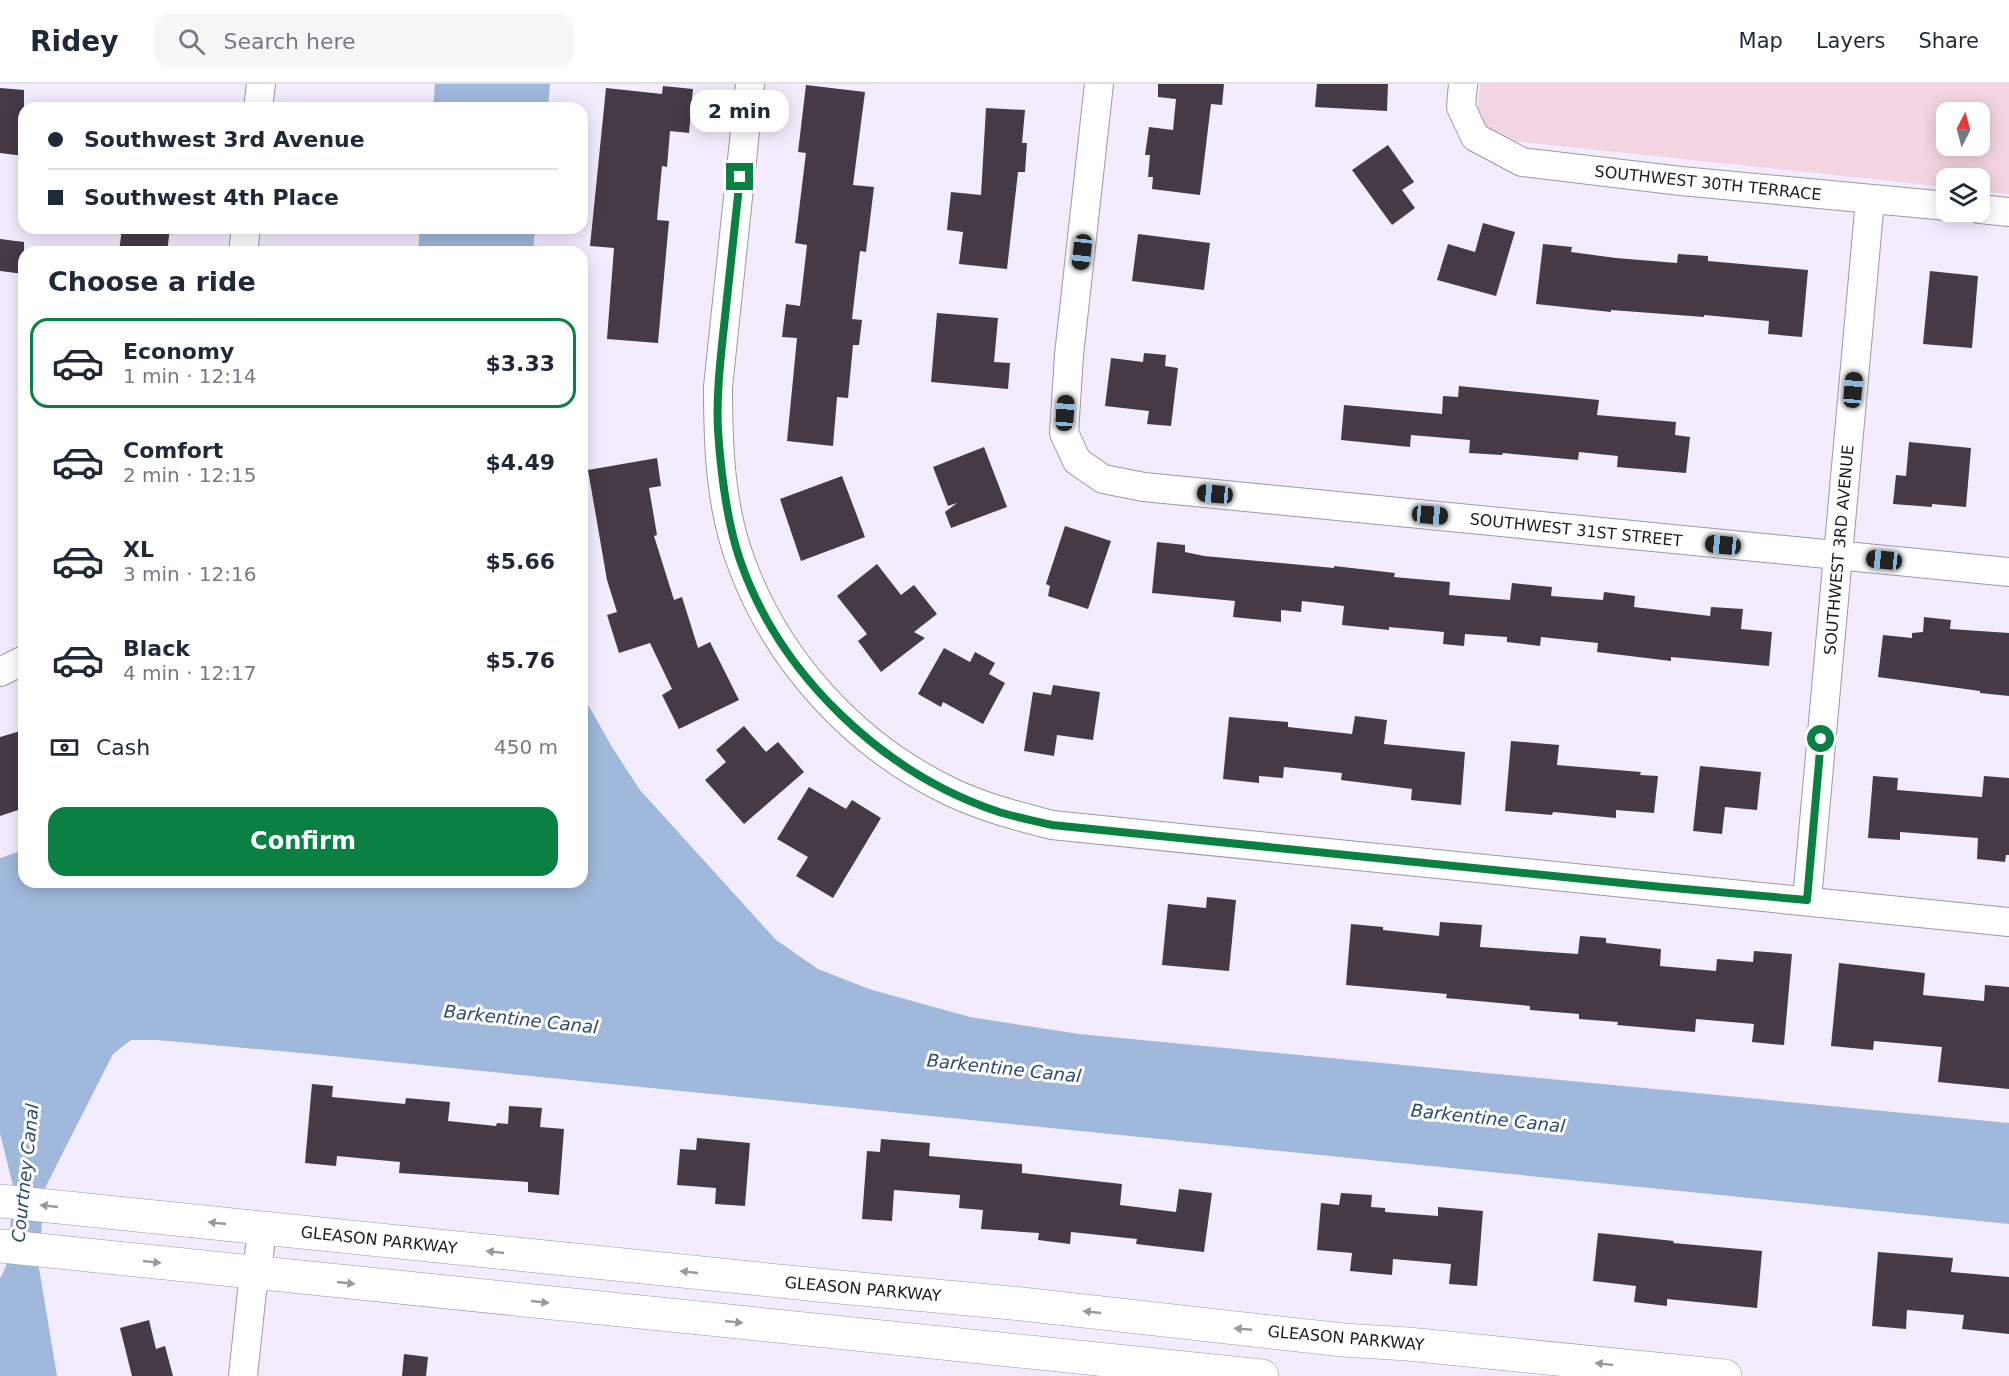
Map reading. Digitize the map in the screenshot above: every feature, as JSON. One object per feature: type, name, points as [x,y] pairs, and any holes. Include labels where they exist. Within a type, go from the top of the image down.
[{"type":"main road","name":"GLEASON PARKWAY","points":[[0,1201],[1203,1325],[1725,1376]]},
{"type":"main road","points":[[0,1246],[1144,1370],[1262,1376]]},
{"type":"main road","points":[[1144,1370],[1150,1318]]},
{"type":"main road","points":[[1196,1372],[1203,1325]]},
{"type":"street","points":[[259,102],[261,84]]},
{"type":"street","points":[[750,84],[718,387],[718,430],[728,515],[740,561],[761,609],[788,654],[816,690],[858,731],[901,762],[948,791],[999,812],[1052,825],[2009,922]]},
{"type":"street","name":"SOUTHWEST 31ST STREET","points":[[1099,84],[1069,355],[1064,433],[1077,461],[1103,479],[1144,487],[2009,572]]},
{"type":"street","name":"SOUTHWEST 30TH TERRACE","points":[[1463,84],[1461,107],[1475,137],[1522,162],[1681,181],[1936,206]]},
{"type":"street","name":"SOUTHWEST 3RD AVENUE","points":[[1807,900],[1870,200]]},
{"type":"street","points":[[1990,210],[2009,212]]},
{"type":"street","points":[[0,672],[18,663]]},
{"type":"street","points":[[243,1376],[252,1291],[257,1274],[262,1228]]},
{"type":"shaded area","points":[[1480,84],[2009,84],[2009,194],[1990,192],[1990,168],[1936,168],[1936,186],[1475,137]]},
{"type":"water","points":[[435,84],[550,84],[548,102],[434,102]]},
{"type":"water","points":[[420,234],[534,234],[534,246],[418,246]]},
{"type":"water","points":[[588,705],[640,790],[776,940],[818,969],[869,989],[970,1017],[1079,1034],[2009,1123],[2009,1224],[312,1054],[157,1040],[131,1040],[113,1054],[44,1190],[39,1268],[57,1376],[0,1376],[0,1279],[6,1266],[14,1190],[0,1133],[0,858],[18,852],[18,888],[588,888]]},
{"type":"building","points":[[1158,84],[1224,84],[1222,105],[1211,104],[1200,195],[1152,189],[1153,177],[1148,177],[1150,155],[1145,155],[1149,127],[1173,130],[1176,99],[1158,97]]},
{"type":"building","points":[[1317,84],[1388,84],[1387,111],[1315,107]]},
{"type":"building","points":[[806,85],[865,92],[853,185],[874,187],[866,252],[860,251],[852,319],[862,320],[859,345],[853,345],[848,398],[837,397],[833,446],[787,441],[797,338],[782,337],[786,304],[800,306],[807,245],[795,243],[806,153],[798,152]]},
{"type":"building","points":[[663,86],[693,89],[689,133],[670,131],[667,167],[662,166],[657,220],[669,221],[658,343],[607,339],[614,248],[590,246],[606,88],[662,94]]},
{"type":"building","points":[[0,88],[24,90],[24,102],[18,102],[18,155],[0,153]]},
{"type":"building","points":[[986,108],[1025,110],[1022,143],[1027,143],[1025,172],[1018,172],[1007,269],[959,264],[963,232],[947,230],[951,192],[981,195]]},
{"type":"building","points":[[1388,145],[1414,182],[1402,190],[1415,208],[1392,225],[1352,170]]},
{"type":"building","points":[[1483,223],[1515,232],[1496,296],[1437,280],[1448,244],[1475,252]]},
{"type":"building","points":[[121,234],[169,234],[168,246],[120,246]]},
{"type":"building","points":[[1138,234],[1210,243],[1204,290],[1132,281]]},
{"type":"building","points":[[0,239],[24,242],[24,246],[18,246],[18,273],[0,271]]},
{"type":"building","points":[[1543,244],[1572,247],[1571,252],[1616,258],[1677,263],[1678,254],[1708,256],[1708,261],[1808,270],[1802,337],[1768,334],[1769,321],[1704,315],[1704,317],[1611,310],[1611,312],[1536,304]]},
{"type":"building","points":[[1930,271],[1978,276],[1972,348],[1923,344]]},
{"type":"building","points":[[937,313],[998,318],[994,362],[1010,363],[1008,389],[931,382]]},
{"type":"building","points":[[1144,353],[1166,355],[1165,366],[1178,368],[1171,426],[1147,424],[1149,411],[1105,406],[1111,358],[1143,362]]},
{"type":"building","points":[[1459,386],[1599,400],[1597,415],[1676,422],[1675,435],[1690,437],[1686,473],[1617,467],[1618,456],[1579,452],[1578,460],[1503,453],[1502,455],[1469,453],[1470,440],[1411,435],[1410,447],[1341,440],[1344,405],[1442,414],[1443,396],[1458,397]]},
{"type":"building","points":[[1909,442],[1971,448],[1966,507],[1893,504],[1896,475],[1906,476]]},
{"type":"building","points":[[984,447],[1007,507],[951,528],[945,512],[957,503],[948,506],[933,467]]},
{"type":"building","points":[[657,458],[661,486],[649,488],[657,535],[654,536],[674,600],[682,597],[698,648],[710,642],[739,700],[679,729],[662,695],[672,689],[650,643],[619,653],[607,615],[617,612],[607,580],[588,470]]},
{"type":"building","points":[[842,476],[865,537],[801,561],[780,499]]},
{"type":"building","points":[[1065,526],[1111,541],[1088,609],[1048,596],[1050,586],[1046,584]]},
{"type":"building","points":[[1157,542],[1185,545],[1185,552],[1204,556],[1334,568],[1334,566],[1395,573],[1394,577],[1450,582],[1449,595],[1510,600],[1512,583],[1552,587],[1551,596],[1603,600],[1604,592],[1635,596],[1634,607],[1710,616],[1711,607],[1743,609],[1741,629],[1772,632],[1769,666],[1671,657],[1671,661],[1597,652],[1598,643],[1541,637],[1540,646],[1507,642],[1507,637],[1465,634],[1464,646],[1443,644],[1444,632],[1342,625],[1344,606],[1302,601],[1301,612],[1281,610],[1281,622],[1233,617],[1235,601],[1152,593]]},
{"type":"building","points":[[877,564],[901,595],[914,585],[937,614],[914,632],[925,638],[881,672],[858,641],[867,634],[837,596]]},
{"type":"building","points":[[1924,617],[1951,620],[1950,629],[2009,633],[2009,696],[1878,677],[1883,635],[1912,638],[1912,633],[1923,632]]},
{"type":"building","points":[[944,648],[970,662],[975,652],[995,663],[989,674],[1005,683],[983,724],[943,702],[941,707],[918,694]]},
{"type":"building","points":[[1053,685],[1100,692],[1093,740],[1057,735],[1054,756],[1024,751],[1033,692],[1051,695]]},
{"type":"building","points":[[1355,716],[1387,720],[1384,744],[1465,752],[1461,805],[1411,800],[1412,789],[1341,780],[1342,773],[1284,767],[1283,778],[1259,776],[1259,783],[1223,779],[1229,717],[1288,722],[1288,727],[1352,734]]},
{"type":"building","points":[[744,726],[766,752],[778,742],[804,772],[744,824],[705,780],[726,762],[716,750]]},
{"type":"building","points":[[18,732],[18,810],[0,816],[0,737]]},
{"type":"building","points":[[1511,741],[1559,745],[1557,765],[1641,772],[1640,775],[1658,776],[1654,813],[1616,810],[1616,818],[1553,812],[1552,815],[1505,811]]},
{"type":"building","points":[[1700,766],[1761,772],[1757,810],[1725,807],[1722,834],[1693,831]]},
{"type":"building","points":[[1873,776],[1898,778],[1897,790],[1982,797],[1984,776],[2009,778],[2009,855],[2006,855],[2005,862],[1977,859],[1978,838],[1900,832],[1900,840],[1868,838]]},
{"type":"building","points":[[809,787],[846,809],[852,800],[881,818],[833,898],[796,876],[808,857],[777,839]]},
{"type":"building","points":[[1207,897],[1236,900],[1229,971],[1162,965],[1168,904],[1206,908]]},
{"type":"building","points":[[1440,922],[1482,925],[1480,947],[1578,954],[1580,936],[1606,938],[1606,943],[1661,949],[1660,966],[1716,971],[1717,959],[1753,962],[1754,951],[1792,954],[1784,1045],[1752,1042],[1754,1024],[1696,1019],[1695,1032],[1617,1025],[1618,1022],[1579,1019],[1579,1014],[1530,1010],[1530,1006],[1446,998],[1447,994],[1346,985],[1351,924],[1439,936]]},
{"type":"building","points":[[1839,963],[1925,973],[1923,995],[1984,1001],[1985,985],[2009,987],[2009,1089],[1938,1082],[1942,1047],[1874,1041],[1873,1050],[1831,1046]]},
{"type":"building","points":[[312,1084],[333,1086],[332,1097],[405,1104],[406,1098],[450,1102],[448,1121],[496,1126],[497,1123],[508,1124],[509,1106],[542,1108],[540,1127],[564,1129],[559,1195],[528,1192],[528,1182],[399,1173],[400,1162],[337,1156],[336,1166],[305,1163]]},
{"type":"building","points":[[697,1138],[750,1143],[745,1206],[715,1204],[716,1188],[677,1185],[680,1149],[696,1150]]},
{"type":"building","points":[[881,1139],[930,1143],[929,1156],[1022,1164],[1022,1173],[1122,1184],[1120,1205],[1176,1212],[1179,1189],[1212,1193],[1204,1252],[1136,1244],[1137,1239],[1071,1232],[1070,1244],[1038,1240],[1039,1233],[981,1229],[983,1210],[959,1208],[960,1195],[894,1190],[892,1221],[862,1219],[867,1151],[880,1152]]},
{"type":"building","points":[[1341,1193],[1372,1195],[1371,1207],[1385,1208],[1385,1212],[1438,1216],[1438,1207],[1483,1211],[1477,1286],[1449,1284],[1451,1264],[1393,1259],[1392,1275],[1350,1271],[1352,1253],[1317,1250],[1321,1203],[1339,1205]]},
{"type":"building","points":[[1598,1233],[1762,1251],[1757,1308],[1667,1299],[1667,1306],[1634,1302],[1636,1286],[1593,1281]]},
{"type":"building","points":[[1878,1252],[1953,1258],[1951,1272],[2009,1277],[2009,1334],[1962,1329],[1964,1315],[1907,1310],[1906,1329],[1872,1326]]},
{"type":"building","points":[[149,1320],[156,1349],[165,1346],[173,1376],[132,1376],[120,1328]]},
{"type":"building","points":[[404,1354],[428,1357],[426,1376],[402,1376]]},
{"type":"route","points":[[740,177],[718,387],[718,430],[728,515],[740,561],[761,609],[788,654],[816,690],[858,731],[901,762],[948,791],[999,812],[1052,825],[1807,900],[1821,739]]},
{"type":"water label","name":"Barkentine Canal","points":[[521,1019]]},
{"type":"water label","name":"Barkentine Canal","points":[[1004,1068]]},
{"type":"water label","name":"Barkentine Canal","points":[[1488,1118]]},
{"type":"water label","name":"Courtney Canal","points":[[25,1173]]}]
